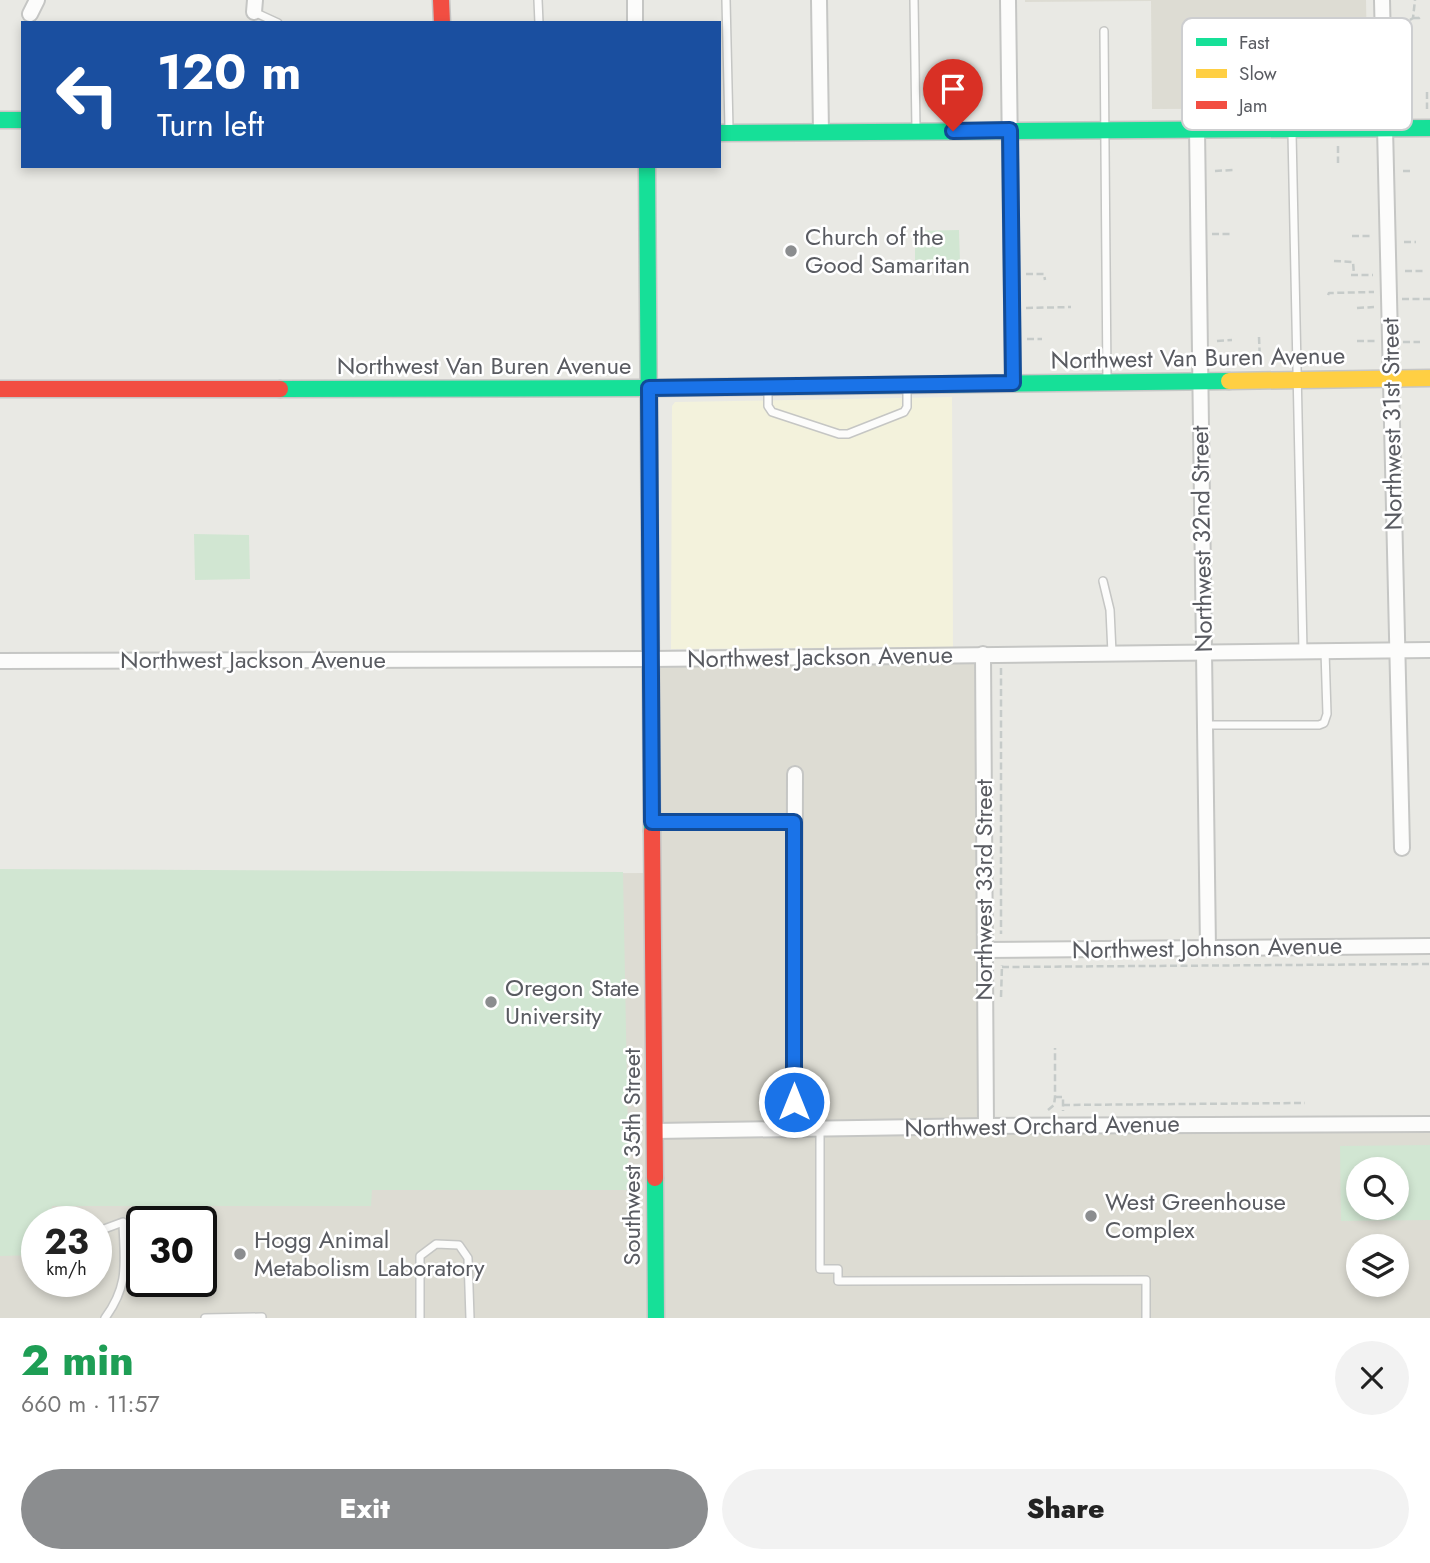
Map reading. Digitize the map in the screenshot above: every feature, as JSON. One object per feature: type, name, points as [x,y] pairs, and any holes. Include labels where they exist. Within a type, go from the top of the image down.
[{"type":"main road","points":[[442,0],[442,21]]},
{"type":"main road","points":[[0,120],[21,120]]},
{"type":"main road","points":[[1412,128],[1430,128]]},
{"type":"main road","points":[[724,133],[1182,129]]},
{"type":"main road","name":"Southwest 35th Street","points":[[647,168],[656,1318]]},
{"type":"main road","name":"Northwest Van Buren Avenue","points":[[0,389],[649,388],[1430,378]]},
{"type":"street","points":[[30,14],[37,0]]},
{"type":"street","points":[[635,0],[635,21]]},
{"type":"street","points":[[819,0],[821,132]]},
{"type":"street","points":[[1008,0],[1013,383]]},
{"type":"street","name":"Northwest 31st Street","points":[[1382,0],[1382,18]]},
{"type":"street","name":"Northwest 32nd Street","points":[[1197,130],[1208,949]]},
{"type":"street","name":"Northwest 31st Street","points":[[1384,130],[1402,848]]},
{"type":"street","name":"Northwest Jackson Avenue","points":[[0,661],[651,659],[1430,650]]},
{"type":"street","name":"Northwest 33rd Street","points":[[983,654],[986,1126]]},
{"type":"street","points":[[794,1129],[795,774]]},
{"type":"street","name":"Northwest Johnson Avenue","points":[[985,950],[1430,946]]},
{"type":"street","name":"Northwest Orchard Avenue","points":[[655,1131],[1430,1124]]},
{"type":"lane","points":[[538,0],[538,21]]},
{"type":"lane","points":[[724,133],[726,0]]},
{"type":"lane","points":[[914,0],[916,131]]},
{"type":"lane","points":[[255,6],[275,21]]},
{"type":"lane","points":[[1104,31],[1107,381]]},
{"type":"lane","points":[[1292,130],[1303,651]]},
{"type":"lane","points":[[768,386],[768,406],[772,411],[839,434],[848,434],[904,412],[907,407],[907,384]]},
{"type":"lane","points":[[1103,580],[1110,610],[1112,653]]},
{"type":"lane","points":[[1205,726],[1324,723],[1327,714],[1325,651]]},
{"type":"lane","points":[[652,822],[794,822]]},
{"type":"lane","points":[[821,1129],[820,1269],[838,1269],[838,1281],[1146,1280],[1146,1318]]},
{"type":"lane","points":[[105,1318],[117,1301],[124,1274],[123,1222],[112,1226]]},
{"type":"lane","points":[[420,1318],[420,1256],[436,1244],[459,1245],[468,1258],[470,1318]]},
{"type":"lane","points":[[205,1318],[262,1317]]},
{"type":"path","points":[[1415,0],[1413,18],[1422,15]]},
{"type":"path","points":[[1427,92],[1427,109]]},
{"type":"path","points":[[1338,146],[1338,163]]},
{"type":"path","points":[[1215,171],[1233,170]]},
{"type":"path","points":[[1403,171],[1411,171]]},
{"type":"path","points":[[1352,236],[1373,236]]},
{"type":"path","points":[[1404,242],[1416,242]]},
{"type":"path","points":[[1334,261],[1353,262],[1353,275],[1373,275]]},
{"type":"path","points":[[1405,271],[1423,271]]},
{"type":"path","points":[[1012,274],[1044,274],[1045,279]]},
{"type":"path","points":[[1328,295],[1374,292]]},
{"type":"path","points":[[1388,299],[1430,299]]},
{"type":"path","points":[[1012,308],[1071,307]]},
{"type":"path","points":[[1357,308],[1374,307]]},
{"type":"path","points":[[1259,337],[1260,365]]},
{"type":"path","points":[[1217,341],[1232,340]]},
{"type":"path","points":[[1357,341],[1390,341]]},
{"type":"path","points":[[1068,352],[1068,367]]},
{"type":"path","points":[[1001,654],[1002,1008]]},
{"type":"path","points":[[985,967],[1430,964]]},
{"type":"path","points":[[1055,1048],[1054,1105],[1046,1112],[1062,1112],[1062,1097],[1055,1097]]},
{"type":"path","points":[[1062,1105],[1304,1103]]},
{"type":"shaded area","points":[[1025,0],[1366,0],[1366,18],[1182,18],[1182,109],[1152,109],[1151,1]]},
{"type":"shaded area","points":[[959,230],[960,263],[915,264],[915,231]]},
{"type":"shaded area","points":[[952,397],[953,647],[671,649],[672,406],[675,402]]},
{"type":"shaded area","points":[[194,534],[249,535],[250,579],[195,580]]},
{"type":"shaded area","name":"Oregon State University","points":[[979,658],[982,1129],[1430,1132],[1430,1318],[0,1318],[0,875],[656,873],[657,665]]},
{"type":"shaded area","points":[[0,869],[623,872],[629,1190],[372,1190],[371,1206],[21,1206],[21,1255],[0,1256]]},
{"type":"shaded area","points":[[1430,1145],[1430,1220],[1341,1221],[1340,1146]]},
{"type":"traffic: fast","points":[[0,120],[21,120]]},
{"type":"traffic: fast","points":[[1412,128],[1430,128]]},
{"type":"traffic: fast","points":[[721,133],[1182,130]]},
{"type":"traffic: fast","points":[[647,168],[652,831]]},
{"type":"traffic: fast","points":[[280,389],[649,388],[1229,381]]},
{"type":"traffic: fast","points":[[655,1178],[656,1318]]},
{"type":"traffic: slow","points":[[1229,381],[1430,378]]},
{"type":"traffic: jam","points":[[441,0],[442,21]]},
{"type":"traffic: jam","points":[[0,389],[280,389]]},
{"type":"traffic: jam","points":[[652,831],[655,1178]]},
{"type":"place","name":"Church of the Good Samaritan","points":[[791,251]]},
{"type":"place","name":"Oregon State University","points":[[491,1002]]},
{"type":"place","name":"West Greenhouse Complex","points":[[1091,1216]]},
{"type":"place","name":"Hogg Animal Metabolism Laboratory","points":[[240,1254]]},
{"type":"route","points":[[794,1102],[794,822],[652,822],[649,388],[1013,383],[1010,130],[953,131]]}]
